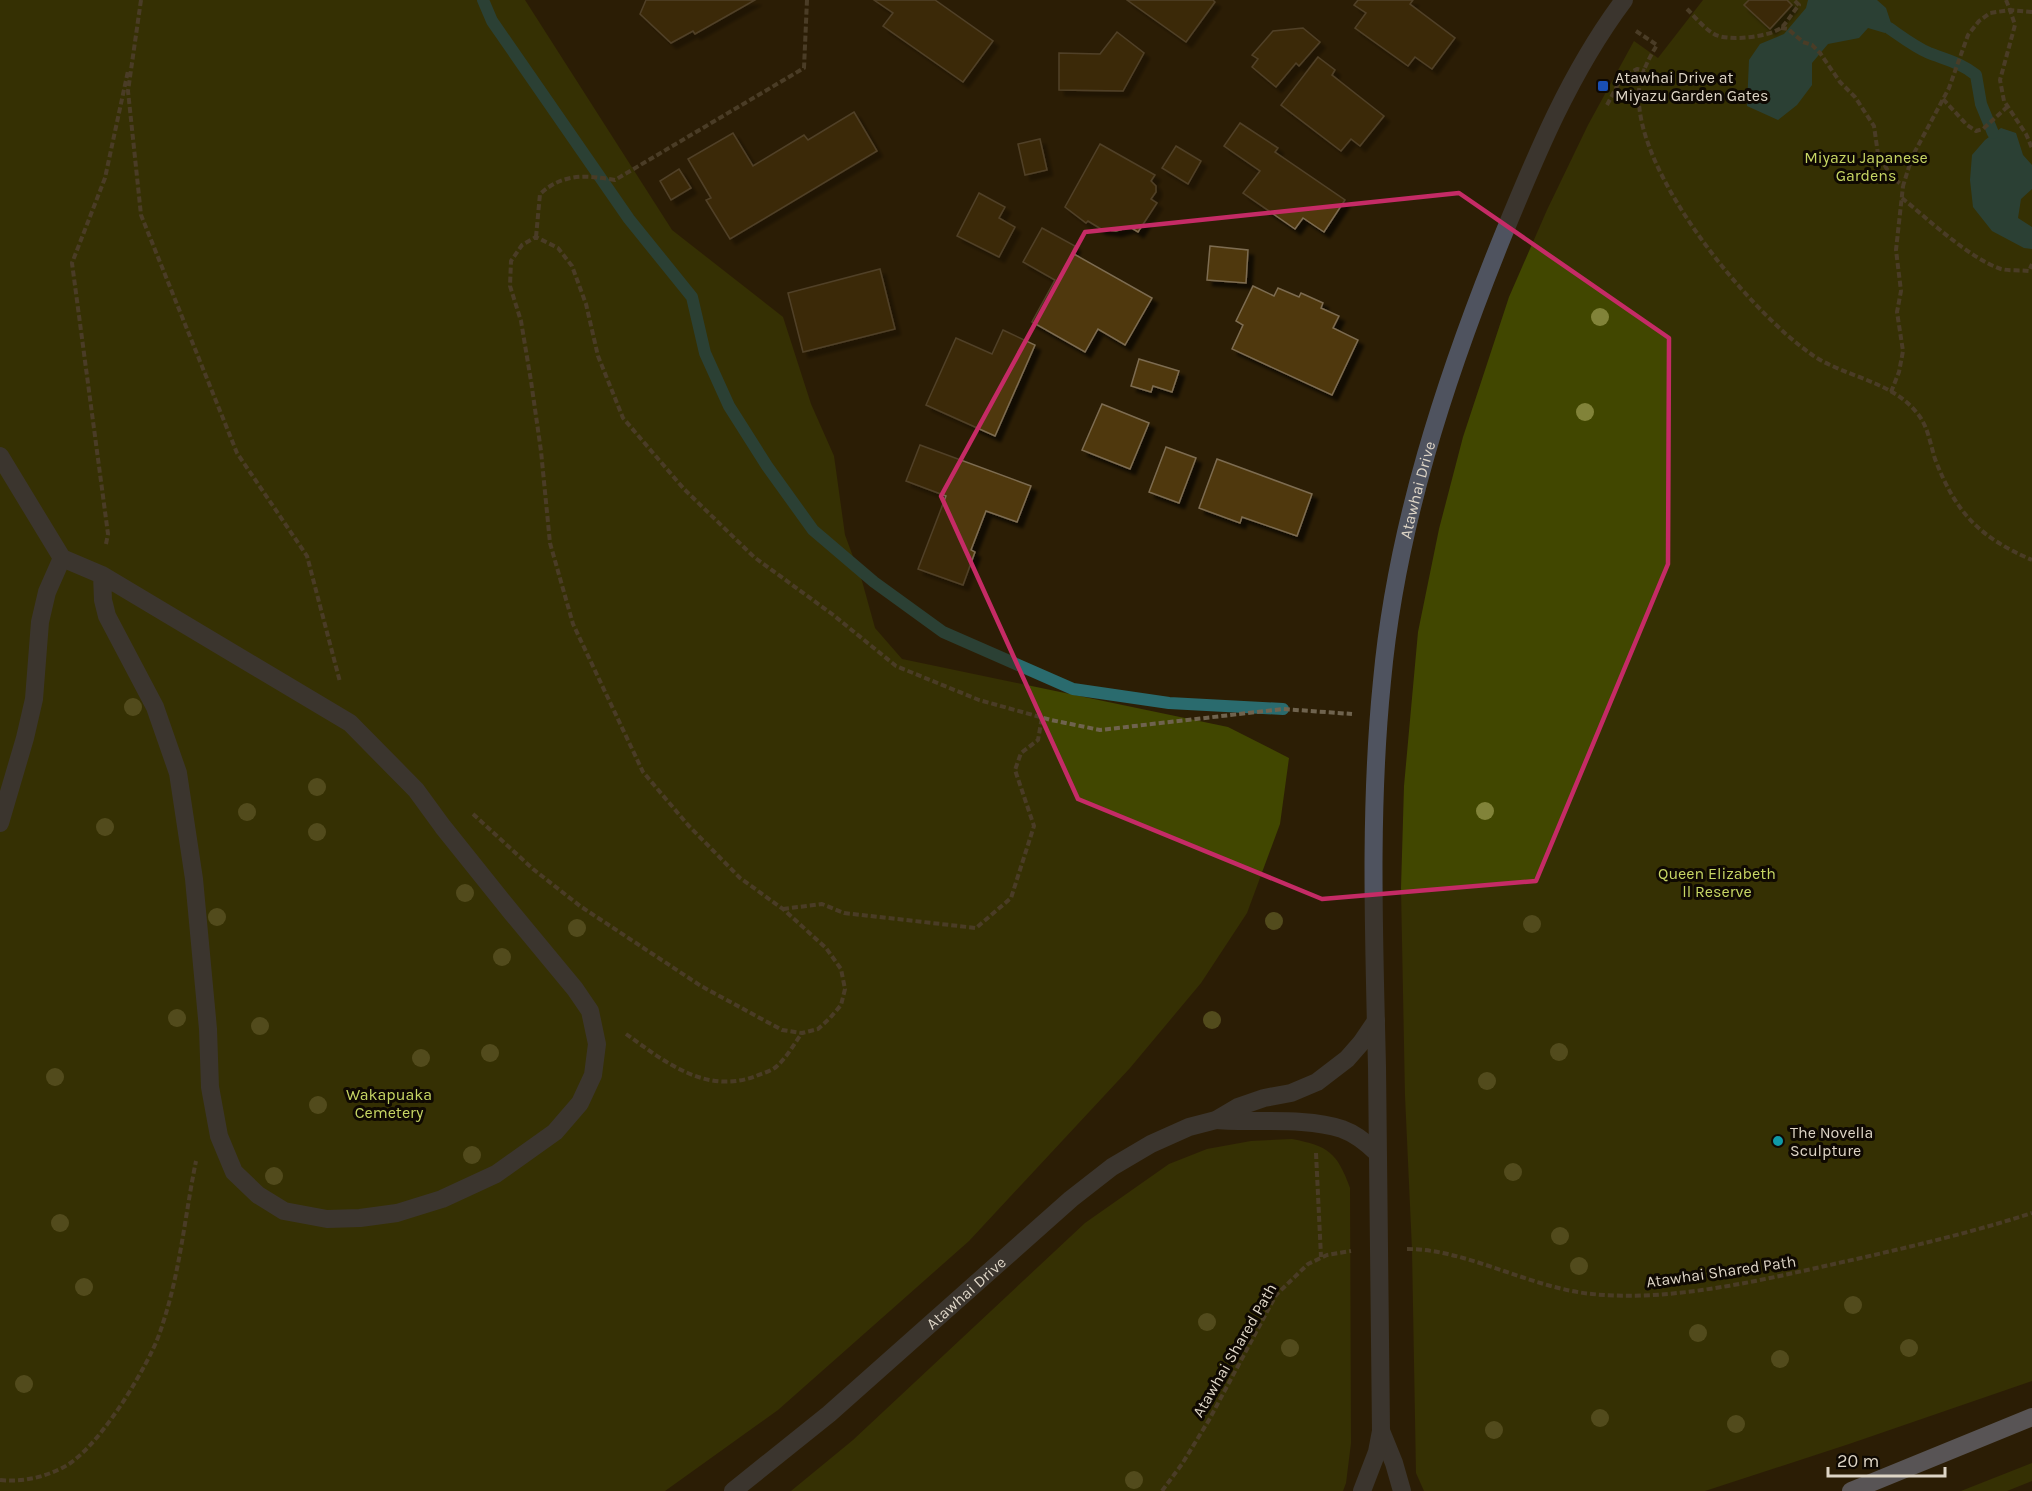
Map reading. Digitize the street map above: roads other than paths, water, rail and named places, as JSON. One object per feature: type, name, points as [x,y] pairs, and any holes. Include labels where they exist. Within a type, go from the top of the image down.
[{"type":"highway","points":[[1851,1491],[2032,1417]]},
{"type":"street","name":"Atawhai Drive","points":[[1381,1431],[1375,802],[1382,678],[1389,628],[1417,486],[1455,360],[1533,165],[1581,63],[1624,0]]},
{"type":"street","points":[[0,456],[62,558],[102,575],[350,723],[416,790],[505,905],[576,989],[590,1011],[597,1044],[593,1075],[580,1103],[555,1132],[496,1174],[442,1198],[397,1213],[360,1218],[327,1219],[284,1211],[258,1195],[234,1172],[219,1136],[210,1087],[208,1029],[194,879],[178,773],[155,707],[107,616],[103,600],[102,575]]},
{"type":"street","points":[[0,823],[26,738],[34,699],[40,622],[47,592],[62,558]]},
{"type":"street","name":"Atawhai Drive","points":[[733,1491],[829,1414],[1071,1199],[1104,1174],[1151,1144],[1189,1127],[1216,1120],[1238,1107],[1264,1098],[1291,1093],[1317,1082],[1347,1059],[1376,1021]]},
{"type":"street","name":"Atawhai Drive","points":[[1216,1120],[1322,1124],[1344,1130],[1364,1141],[1377,1153]]},
{"type":"street","points":[[1362,1491],[1377,1452],[1381,1431]]},
{"type":"street","points":[[1381,1431],[1402,1491]]},
{"type":"water","points":[[1808,0],[1877,0],[1886,8],[1891,23],[1885,33],[1868,28],[1859,38],[1828,44],[1812,63],[1812,85],[1797,105],[1778,120],[1747,106],[1749,60],[1760,44],[1784,34],[1806,8]]},
{"type":"water","points":[[2001,128],[2016,133],[2023,155],[2032,165],[2032,189],[2021,199],[2018,218],[2032,227],[2032,249],[2024,248],[1992,231],[1973,207],[1970,180],[1972,155],[1985,140]]},
{"type":"waterway","points":[[483,0],[492,21],[629,219],[692,297],[705,353],[729,406],[767,466],[813,530],[874,582],[943,632],[1073,689],[1169,703],[1283,709]]},
{"type":"waterway","points":[[1889,28],[1919,48],[1976,75],[1981,104],[1993,133]]},
{"type":"place","name":"Atawhai Drive at Miyazu Garden Gates","points":[[1603,86]]},
{"type":"place","name":"The Novella Sculpture","points":[[1778,1141]]},
{"type":"park label","name":"Miyazu Japanese Gardens","points":[[1866,166]]},
{"type":"park label","name":"Queen Elizabeth ll Reserve","points":[[1717,882]]},
{"type":"park label","name":"Wakapuaka Cemetery","points":[[389,1103]]}]
